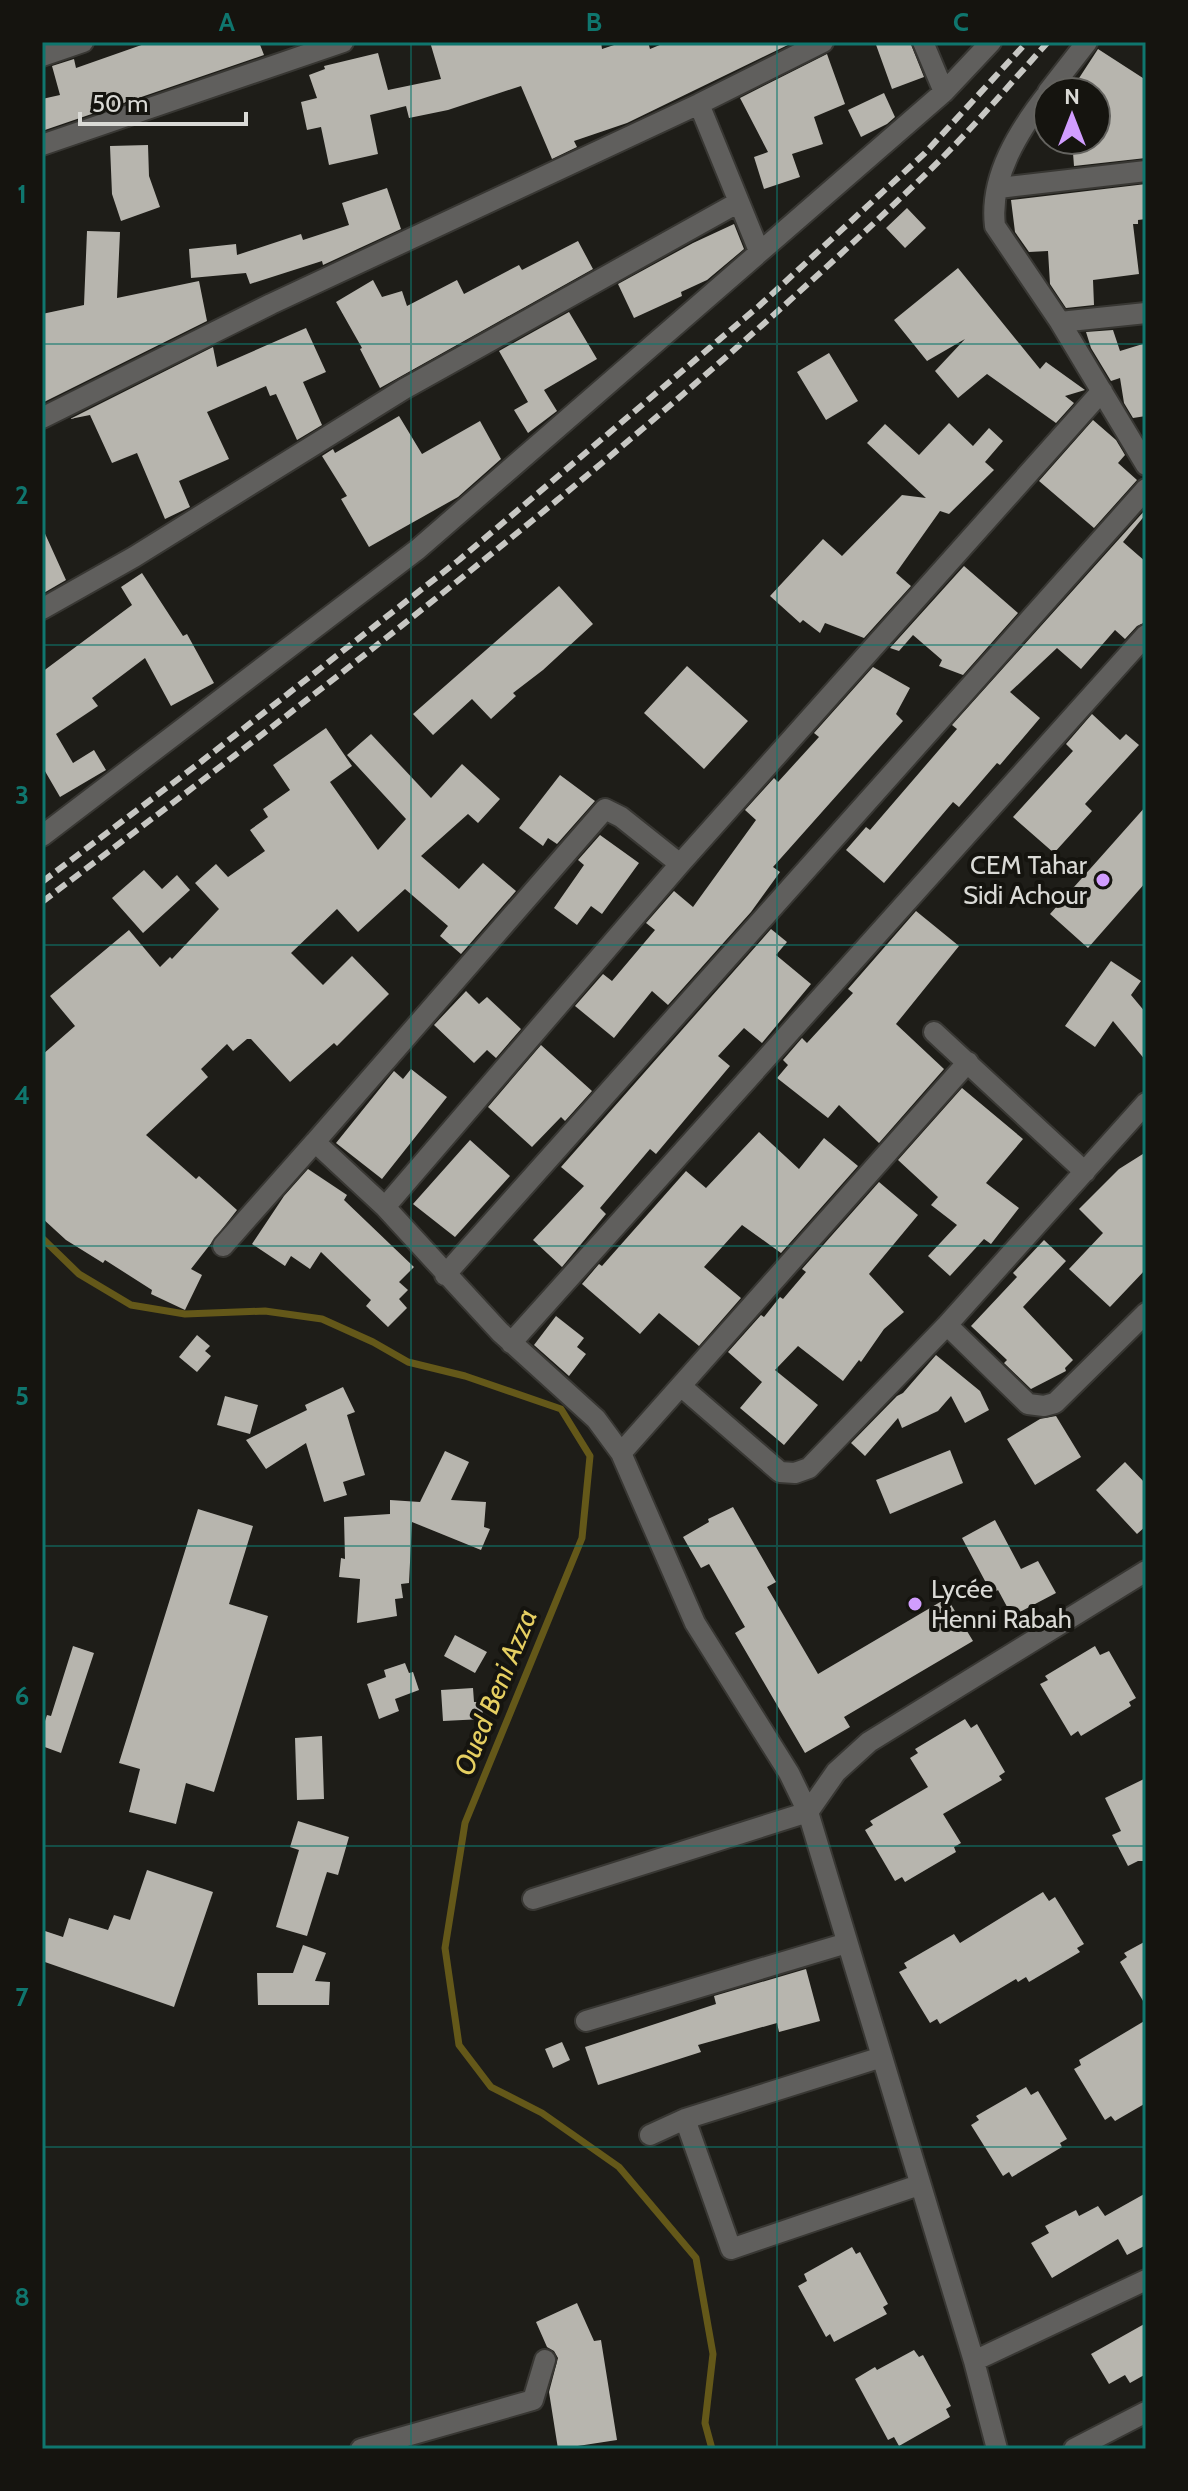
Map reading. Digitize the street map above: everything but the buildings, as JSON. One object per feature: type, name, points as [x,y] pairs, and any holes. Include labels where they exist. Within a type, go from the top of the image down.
[{"type":"street","points":[[42,56],[83,42]]},
{"type":"street","points":[[42,145],[343,42]]},
{"type":"street","points":[[42,418],[271,304],[699,104],[823,42]]},
{"type":"street","points":[[923,42],[944,92]]},
{"type":"street","points":[[42,836],[418,549],[944,92],[991,42]]},
{"type":"street","points":[[1060,76],[1087,42]]},
{"type":"street","points":[[699,104],[759,251]]},
{"type":"street","points":[[1032,113],[1008,153],[993,210],[995,226],[1102,391],[1140,442],[1146,465]]},
{"type":"street","points":[[999,188],[1146,171]]},
{"type":"street","points":[[42,609],[134,557],[404,389],[739,202]]},
{"type":"street","points":[[1060,322],[1146,313]]},
{"type":"street","points":[[385,1207],[680,864],[1102,391]]},
{"type":"street","points":[[445,1275],[1146,489]]},
{"type":"street","points":[[511,1343],[1146,635]]},
{"type":"street","points":[[223,1246],[605,809],[621,817],[680,864]]},
{"type":"street","points":[[934,1032],[1085,1172]]},
{"type":"street","points":[[621,1453],[968,1062]]},
{"type":"street","points":[[682,1387],[780,1472],[795,1473],[809,1468],[947,1325],[1146,1103]]},
{"type":"street","points":[[315,1142],[385,1207],[511,1343],[596,1419],[621,1453],[695,1623],[789,1773],[808,1812],[974,2361],[997,2449]]},
{"type":"street","points":[[947,1325],[1028,1404],[1044,1406],[1055,1403],[1146,1313]]},
{"type":"street","points":[[533,1899],[808,1812],[836,1772],[869,1742],[1146,1571]]},
{"type":"street","points":[[586,2021],[847,1943]]},
{"type":"street","points":[[650,2135],[685,2119],[882,2057]]},
{"type":"street","points":[[685,2119],[731,2249],[919,2185]]},
{"type":"street","points":[[974,2361],[1146,2280]]},
{"type":"street","points":[[361,2449],[533,2400],[545,2360]]},
{"type":"street","points":[[1074,2449],[1146,2412]]},
{"type":"waterway","name":"Oued Beni Azza","points":[[42,1238],[79,1274],[131,1305],[185,1314],[265,1311],[322,1319],[408,1362],[465,1376],[561,1409],[590,1456],[582,1538],[465,1823],[445,1948],[459,2045],[491,2087],[542,2113],[619,2167],[696,2258],[713,2354],[705,2423],[712,2449]]},
{"type":"railway","points":[[42,882],[459,560],[759,306],[925,153],[1027,42]]},
{"type":"railway","points":[[42,902],[385,639],[718,364],[931,169],[1048,42]]},
{"type":"place","name":"CEM Tahar Sidi Achour","points":[[1103,880]]},
{"type":"place","name":"Lycée Henni Rabah","points":[[915,1604]]}]
